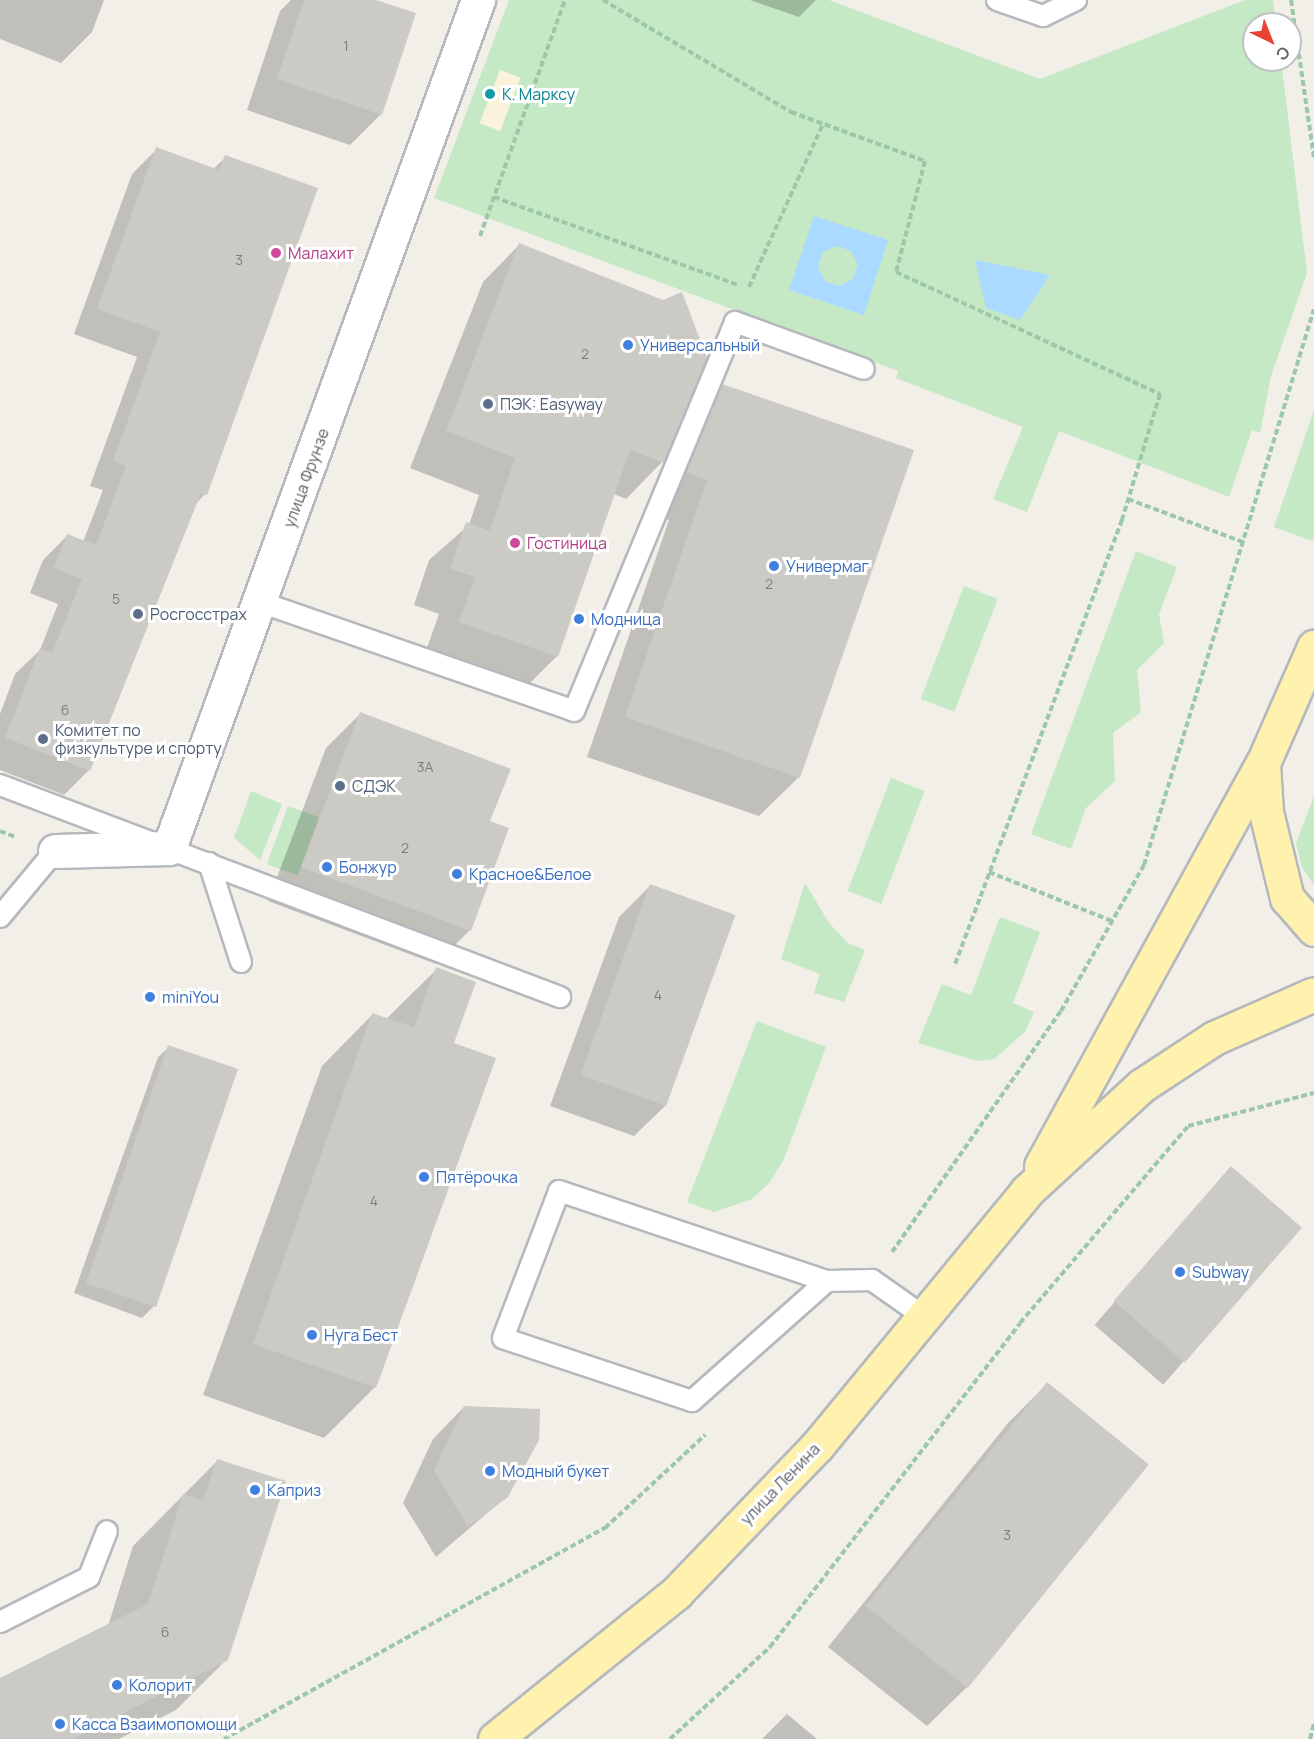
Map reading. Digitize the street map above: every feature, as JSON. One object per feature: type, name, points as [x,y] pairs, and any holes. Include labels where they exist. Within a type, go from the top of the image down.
[{"type":"main road","points":[[1027,1191],[1263,763],[1314,647]]},
{"type":"main road","points":[[1263,763],[1266,812],[1287,898],[1314,929]]},
{"type":"main road","points":[[1027,1191],[1158,1074],[1214,1038],[1314,994]]},
{"type":"main road","name":"улица Ленина","points":[[509,1735],[676,1593],[817,1446],[1027,1191]]},
{"type":"street","name":"улица Фрунзе","points":[[169,848],[477,0]]},
{"type":"street","points":[[55,850],[169,848]]},
{"type":"lane","points":[[997,0],[1043,16],[1076,0]]},
{"type":"lane","points":[[260,602],[574,711],[735,322],[864,369]]},
{"type":"lane","points":[[0,785],[560,997]]},
{"type":"lane","points":[[0,917],[55,850]]},
{"type":"lane","points":[[209,863],[241,962]]},
{"type":"lane","points":[[827,1281],[692,1401],[503,1338],[559,1191],[827,1281],[872,1280],[922,1316]]},
{"type":"lane","points":[[0,1622],[89,1577],[107,1531]]},
{"type":"path","points":[[480,236],[565,0]]},
{"type":"path","points":[[603,0],[791,112],[926,161],[896,272],[1160,394],[1128,499],[954,966]]},
{"type":"path","points":[[1291,0],[1314,157]]},
{"type":"path","points":[[494,197],[752,289],[823,124]]},
{"type":"path","points":[[872,1280],[1061,1011],[1144,865],[1314,309]]},
{"type":"path","points":[[1128,499],[1243,542]]},
{"type":"path","points":[[989,872],[1112,921]]},
{"type":"path","points":[[670,1739],[770,1647],[1020,1323],[1188,1126],[1314,1093]]},
{"type":"path","points":[[225,1739],[605,1528],[709,1432]]},
{"type":"path","points":[[1310,1739],[1314,1723]]},
{"type":"green space","points":[[509,0],[829,0],[1040,79],[1245,0],[1273,0],[1274,12],[1242,12],[1242,72],[1282,72],[1307,273],[1271,376],[1260,433],[1252,430],[1229,497],[1059,431],[1027,512],[993,499],[1023,427],[896,378],[898,371],[434,198]]},
{"type":"green space","points":[[1314,410],[1314,536],[1312,541],[1274,527]]},
{"type":"green space","points":[[1136,551],[1177,567],[1159,614],[1164,643],[1137,670],[1141,712],[1113,733],[1115,781],[1086,808],[1071,849],[1031,834]]},
{"type":"green space","points":[[964,586],[998,599],[954,712],[921,699]]},
{"type":"green space","points":[[891,778],[925,791],[881,904],[848,891]]},
{"type":"green space","points":[[251,791],[282,804],[260,860],[234,838]]},
{"type":"green space","points":[[1314,796],[1314,885],[1302,868],[1296,843]]},
{"type":"green space","points":[[288,806],[319,817],[298,876],[267,864]]},
{"type":"green space","points":[[805,883],[829,923],[848,943],[865,950],[844,1002],[814,993],[820,974],[781,959]]},
{"type":"green space","points":[[1000,917],[1040,932],[1013,1003],[1034,1012],[1025,1032],[994,1059],[977,1061],[918,1043],[942,984],[971,995]]},
{"type":"green space","points":[[757,1021],[826,1047],[784,1159],[770,1182],[752,1199],[714,1212],[687,1202]]},
{"type":"sand","points":[[500,70],[521,78],[500,131],[480,123]]},
{"type":"water","points":[[814,216],[888,240],[864,315],[789,290]],"holes":[[[837,246],[851,251],[858,264],[853,279],[839,286],[825,281],[818,267],[823,252]]]},
{"type":"water","points":[[975,260],[1050,275],[1020,320],[986,308]]},
{"type":"building","points":[[304,0],[376,0],[416,13],[382,115],[277,79]]},
{"type":"building","points":[[156,147],[219,170],[225,155],[318,188],[207,495],[201,493],[90,771],[5,738],[40,648],[52,653],[82,579],[54,568],[67,534],[96,545],[126,466],[113,461],[160,332],[97,309]]},
{"type":"building","points":[[519,243],[663,300],[682,292],[707,358],[664,463],[630,450],[558,657],[459,622],[475,577],[450,569],[466,522],[490,531],[515,458],[446,431]]},
{"type":"building","points":[[722,384],[914,450],[800,778],[625,717],[707,480],[686,472]]},
{"type":"building","points":[[360,712],[511,769],[490,821],[509,828],[471,931],[301,867]]},
{"type":"building","points":[[650,884],[736,915],[666,1106],[581,1075]]},
{"type":"building","points":[[436,967],[476,982],[454,1043],[496,1058],[376,1388],[253,1344],[372,1013],[414,1027]]},
{"type":"building","points":[[168,1045],[238,1069],[156,1307],[86,1283]]},
{"type":"building","points":[[1231,1166],[1302,1228],[1185,1363],[1114,1301]]},
{"type":"building","points":[[1047,1382],[1149,1464],[968,1688],[866,1606]]},
{"type":"building","points":[[464,1406],[540,1409],[539,1440],[508,1497],[468,1527],[434,1471]]},
{"type":"building","points":[[217,1459],[286,1481],[228,1660],[73,1739],[0,1739],[0,1678],[148,1604],[183,1494],[203,1500]]},
{"type":"place","name":"К. Марксу","points":[[490,94]]},
{"type":"place","name":"Малахит","points":[[276,253]]},
{"type":"place","name":"Универсальный","points":[[628,345]]},
{"type":"place","name":"ПЭК: Easyway","points":[[488,404]]},
{"type":"place","name":"Гостиница","points":[[515,543]]},
{"type":"place","name":"Универмаг","points":[[774,566]]},
{"type":"place","name":"Росгосстрах","points":[[138,614]]},
{"type":"place","name":"Модница","points":[[579,619]]},
{"type":"place","name":"Комитет по физкультуре и спорту","points":[[43,739]]},
{"type":"place","name":"СДЭК","points":[[340,786]]},
{"type":"place","name":"Бонжур","points":[[327,867]]},
{"type":"place","name":"Красное&Белое","points":[[457,874]]},
{"type":"place","name":"miniYou","points":[[150,997]]},
{"type":"place","name":"Пятёрочка","points":[[424,1177]]},
{"type":"place","name":"Subway","points":[[1180,1272]]},
{"type":"place","name":"Нуга Бест","points":[[312,1335]]},
{"type":"place","name":"Модный букет","points":[[490,1471]]},
{"type":"place","name":"Каприз","points":[[255,1490]]},
{"type":"place","name":"Колорит","points":[[117,1685]]},
{"type":"place","name":"Касса Взаимопомощи","points":[[60,1724]]}]
